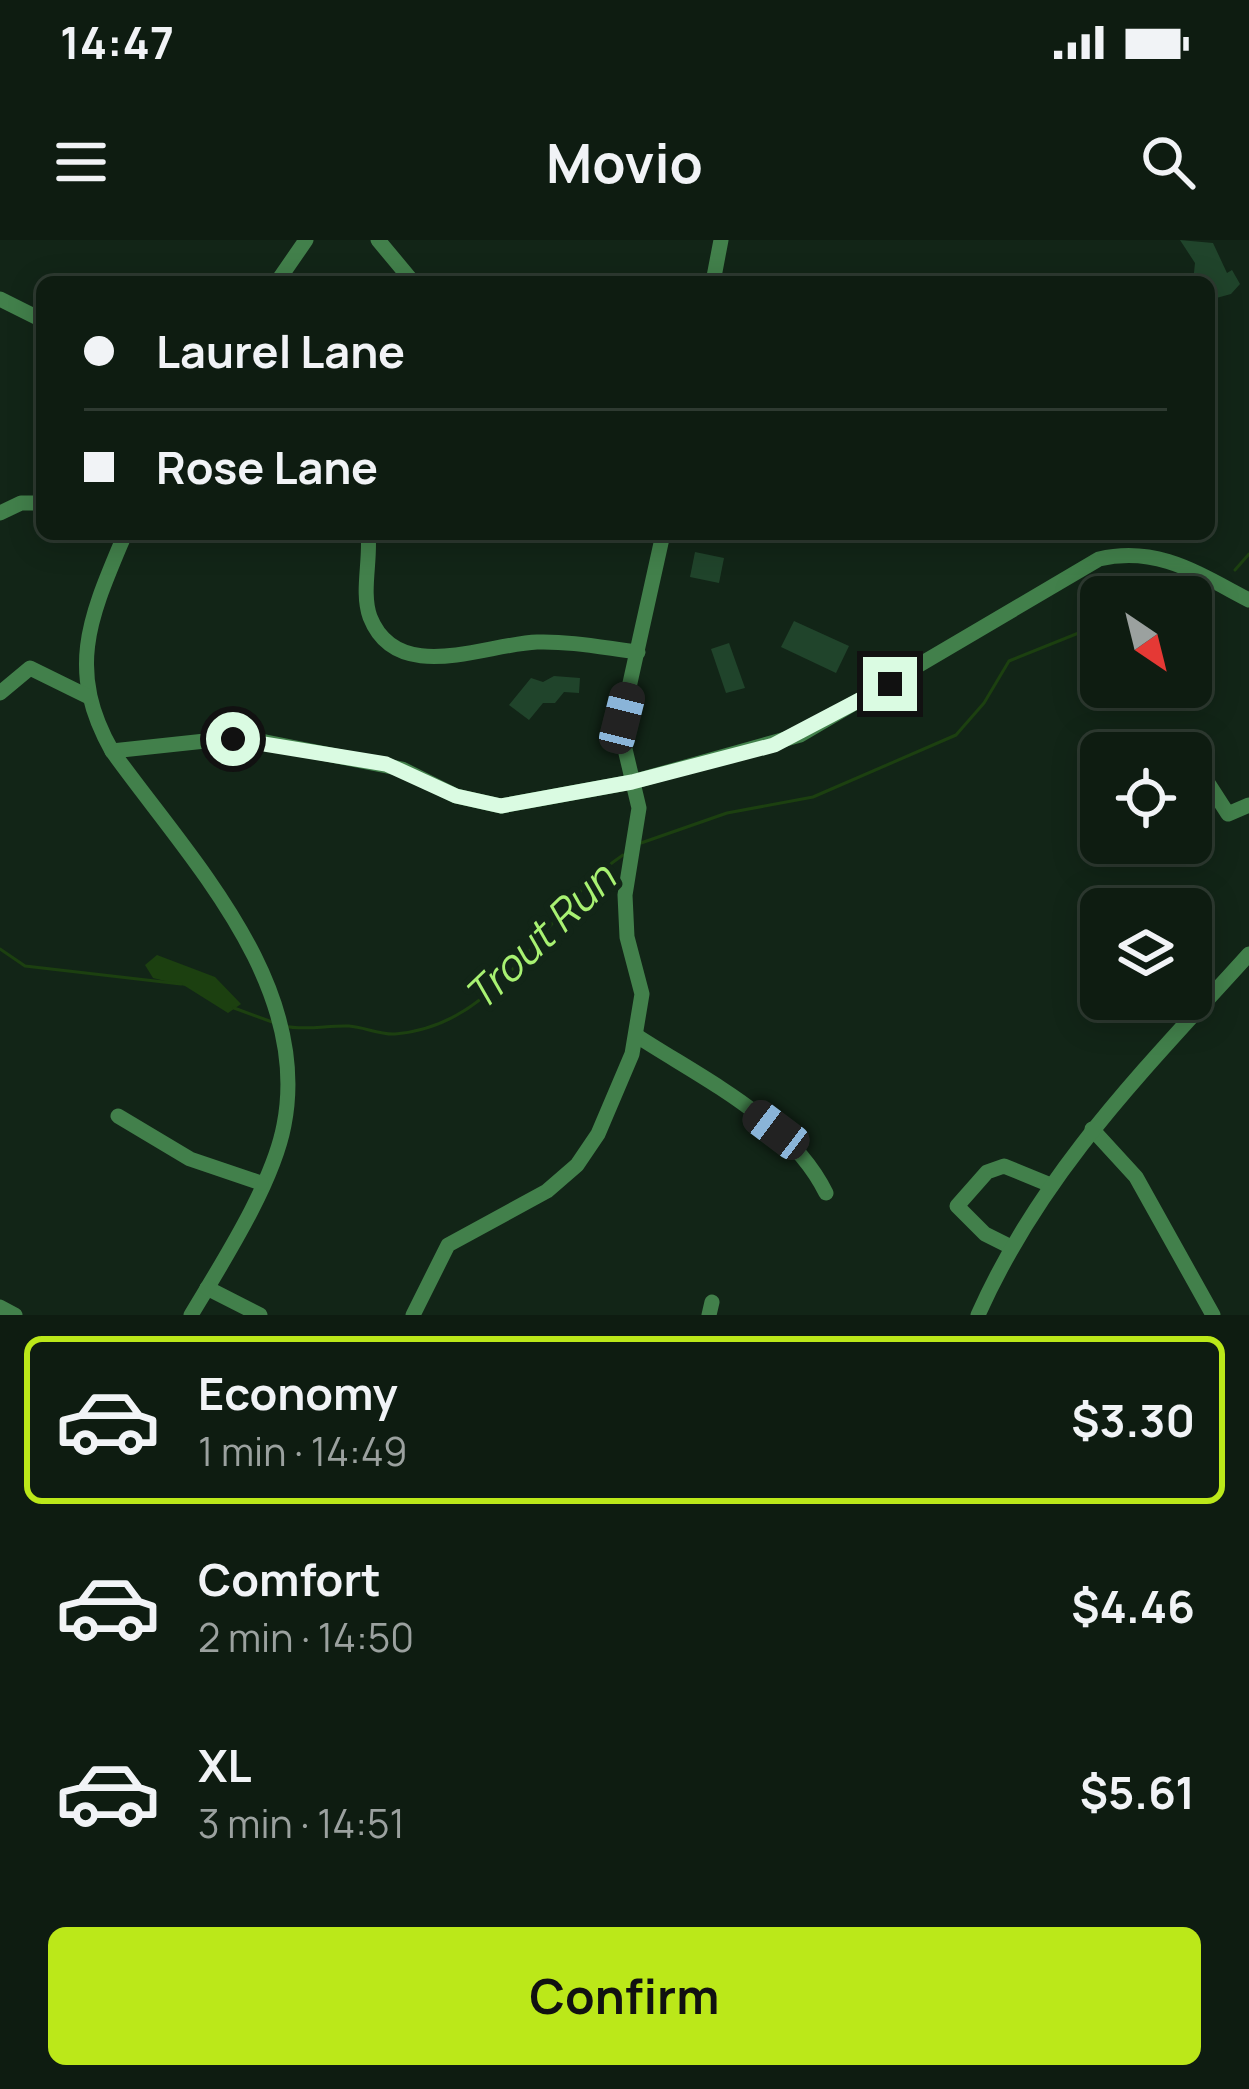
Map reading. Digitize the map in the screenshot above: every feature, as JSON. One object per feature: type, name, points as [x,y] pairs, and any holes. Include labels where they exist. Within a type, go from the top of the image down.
[{"type":"street","points":[[281,276],[306,240]]},
{"type":"street","points":[[378,240],[407,276]]},
{"type":"street","points":[[714,276],[721,240]]},
{"type":"street","points":[[0,299],[36,317]]},
{"type":"street","points":[[0,513],[21,503],[36,503]]},
{"type":"street","points":[[122,540],[89,620],[89,697],[112,751],[250,942],[278,1024],[286,1116],[261,1183],[191,1315]]},
{"type":"street","points":[[368,540],[370,615],[382,636],[408,654],[431,658],[534,642],[638,652]]},
{"type":"street","points":[[413,1315],[448,1245],[547,1191],[578,1165],[610,1107],[637,1036],[641,985],[624,911],[639,808],[620,728],[662,540]]},
{"type":"street","points":[[112,751],[224,739],[266,742],[402,769],[456,796],[501,806],[632,782],[800,735],[1100,560],[1122,554],[1166,558],[1249,600]]},
{"type":"street","points":[[0,693],[30,668],[89,697]]},
{"type":"street","points":[[1212,789],[1228,814],[1249,805]]},
{"type":"street","points":[[978,1315],[1009,1246],[1048,1184],[1249,954]]},
{"type":"street","points":[[637,1036],[776,1130],[812,1166],[826,1193]]},
{"type":"street","points":[[118,1116],[190,1159],[261,1183]]},
{"type":"street","points":[[1092,1130],[1136,1177],[1213,1315]]},
{"type":"street","points":[[1009,1246],[985,1234],[957,1206],[987,1172],[1004,1166],[1048,1184]]},
{"type":"street","points":[[207,1288],[260,1315]]},
{"type":"street","points":[[0,1307],[15,1315]]},
{"type":"shaded area","points":[[157,955],[215,977],[241,1004],[228,1013],[185,986],[153,978],[145,965]]},
{"type":"building","points":[[1180,240],[1213,243],[1227,273],[1232,270],[1240,284],[1231,294],[1215,298],[1215,276],[1194,276],[1195,263]]},
{"type":"building","points":[[695,552],[724,558],[719,583],[690,577]]},
{"type":"building","points":[[794,621],[849,646],[836,673],[781,647]]},
{"type":"building","points":[[729,643],[745,688],[726,693],[711,649]]},
{"type":"building","points":[[554,676],[580,678],[579,693],[564,692],[555,703],[543,703],[529,720],[509,705],[531,678],[543,682]]},
{"type":"waterway","name":"Trout Run","points":[[1235,570],[1249,554]]},
{"type":"waterway","name":"Trout Run","points":[[641,843],[727,813],[813,797],[956,735],[984,703],[1009,661],[1080,632]]},
{"type":"waterway","name":"Trout Run","points":[[284,1026],[349,1026],[395,1034],[433,1026],[466,1010],[494,988],[594,878],[623,855]]},
{"type":"waterway","name":"Trout Run","points":[[0,949],[25,966],[181,984]]},
{"type":"waterway","name":"Trout Run","points":[[234,1008],[275,1023]]},
{"type":"route","points":[[233,739],[386,764],[456,796],[501,806],[632,782],[774,745],[890,684]]}]
